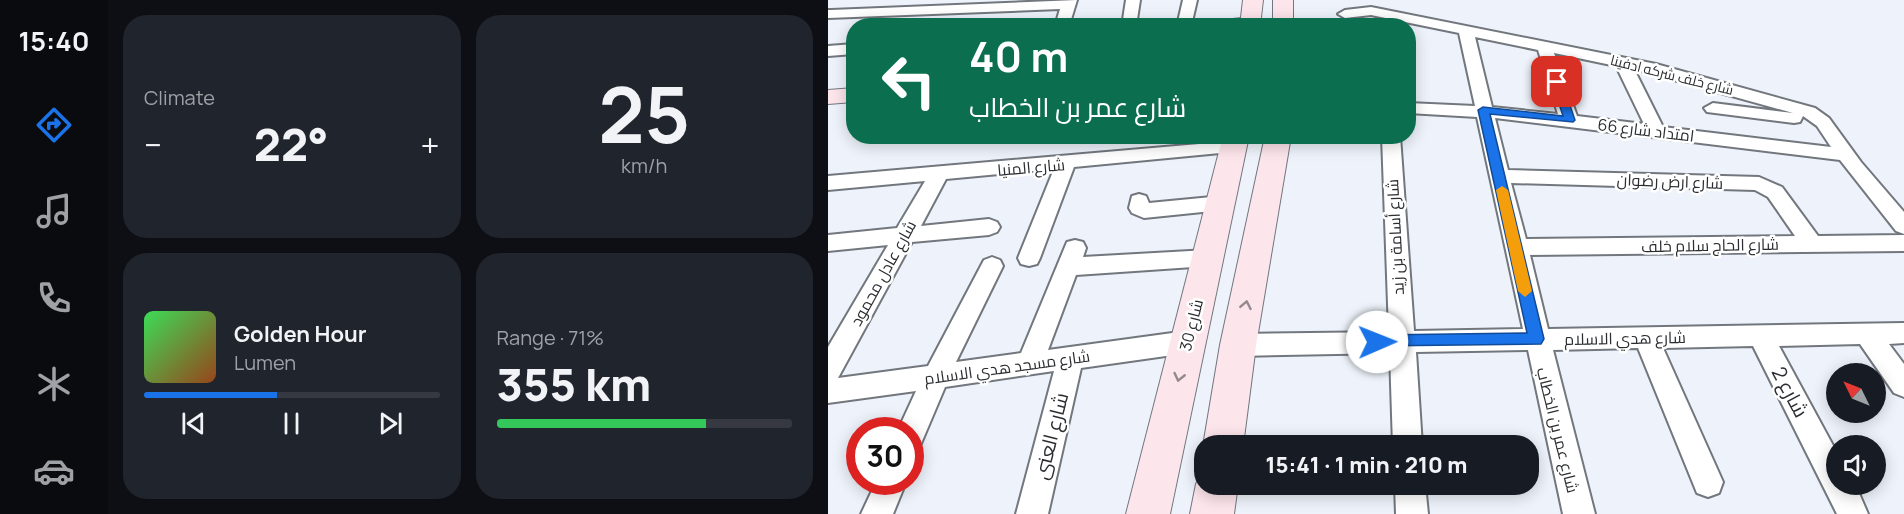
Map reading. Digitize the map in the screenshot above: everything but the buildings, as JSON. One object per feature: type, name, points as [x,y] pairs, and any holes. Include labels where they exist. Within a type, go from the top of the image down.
[{"type":"street","points":[[830,16],[845,0]]},
{"type":"street","points":[[1130,18],[1133,0]]},
{"type":"street","points":[[1186,18],[1190,0]]},
{"type":"street","points":[[1252,18],[1253,0]]},
{"type":"street","points":[[1283,0],[1283,18]]},
{"type":"street","points":[[1354,0],[1378,18]]},
{"type":"street","points":[[830,16],[1070,2],[1065,18]]},
{"type":"street","points":[[1346,14],[1371,11]]},
{"type":"street","name":"شارع خلف شركه ادفينا","points":[[1371,11],[1404,18]]},
{"type":"street","name":"شارع خلف شركه ادفينا","points":[[1416,20],[1622,62],[1764,98],[1809,112],[1823,122],[1846,155],[1904,226]]},
{"type":"street","name":"شارع عمر بن الخطاب","points":[[1466,31],[1536,339],[1579,514]]},
{"type":"street","points":[[1544,45],[1569,120]]},
{"type":"street","points":[[828,51],[846,50]]},
{"type":"street","points":[[1622,62],[1656,131]]},
{"type":"street","points":[[828,97],[846,96]]},
{"type":"street","name":"امتداد شارع 66","points":[[1416,108],[1483,110],[1846,155]]},
{"type":"street","points":[[1713,108],[1823,122]]},
{"type":"street","points":[[828,113],[846,112]]},
{"type":"street","name":"شارع المنيا","points":[[828,183],[1066,164],[1220,144]]},
{"type":"street","name":"شارع 30","points":[[1148,514],[1235,144]]},
{"type":"street","points":[[1225,435],[1238,345],[1276,144]]},
{"type":"street","name":"شارع أسامة بن زيد","points":[[1390,144],[1407,435]]},
{"type":"street","points":[[1029,258],[1066,164]]},
{"type":"street","name":"شارع عادل محمود","points":[[828,371],[939,174]]},
{"type":"street","name":"شارع ارض رضوان","points":[[1499,176],[1759,184],[1775,192],[1812,244]]},
{"type":"street","points":[[1139,201],[1138,208],[1144,211],[1222,203]]},
{"type":"street","points":[[828,243],[989,227]]},
{"type":"street","name":"شارع الحاج سلام خلف","points":[[1515,247],[1904,243]]},
{"type":"street","points":[[1030,364],[1071,258],[1208,258]]},
{"type":"street","points":[[918,417],[936,376],[992,266]]},
{"type":"street","name":"شارع هدي الاسلام","points":[[1238,345],[1904,333]]},
{"type":"street","points":[[1867,334],[1904,385]]},
{"type":"street","name":"شارع 2","points":[[1760,335],[1826,462]]},
{"type":"street","points":[[1646,337],[1707,482]]},
{"type":"street","name":"شارع مسجد هدي الاسلام","points":[[828,391],[1187,342]]},
{"type":"street","name":"شارع العنى","points":[[1032,514],[1070,358]]},
{"type":"street","points":[[878,514],[886,495]]},
{"type":"street","points":[[1212,514],[1215,495]]},
{"type":"street","points":[[1411,495],[1412,514]]},
{"type":"street","name":"شارع 2","points":[[1843,495],[1853,513]]},
{"type":"slow traffic","points":[[1502,190],[1525,291]]},
{"type":"route","points":[[1377,342],[1536,339],[1483,110],[1569,120],[1557,82]]}]
